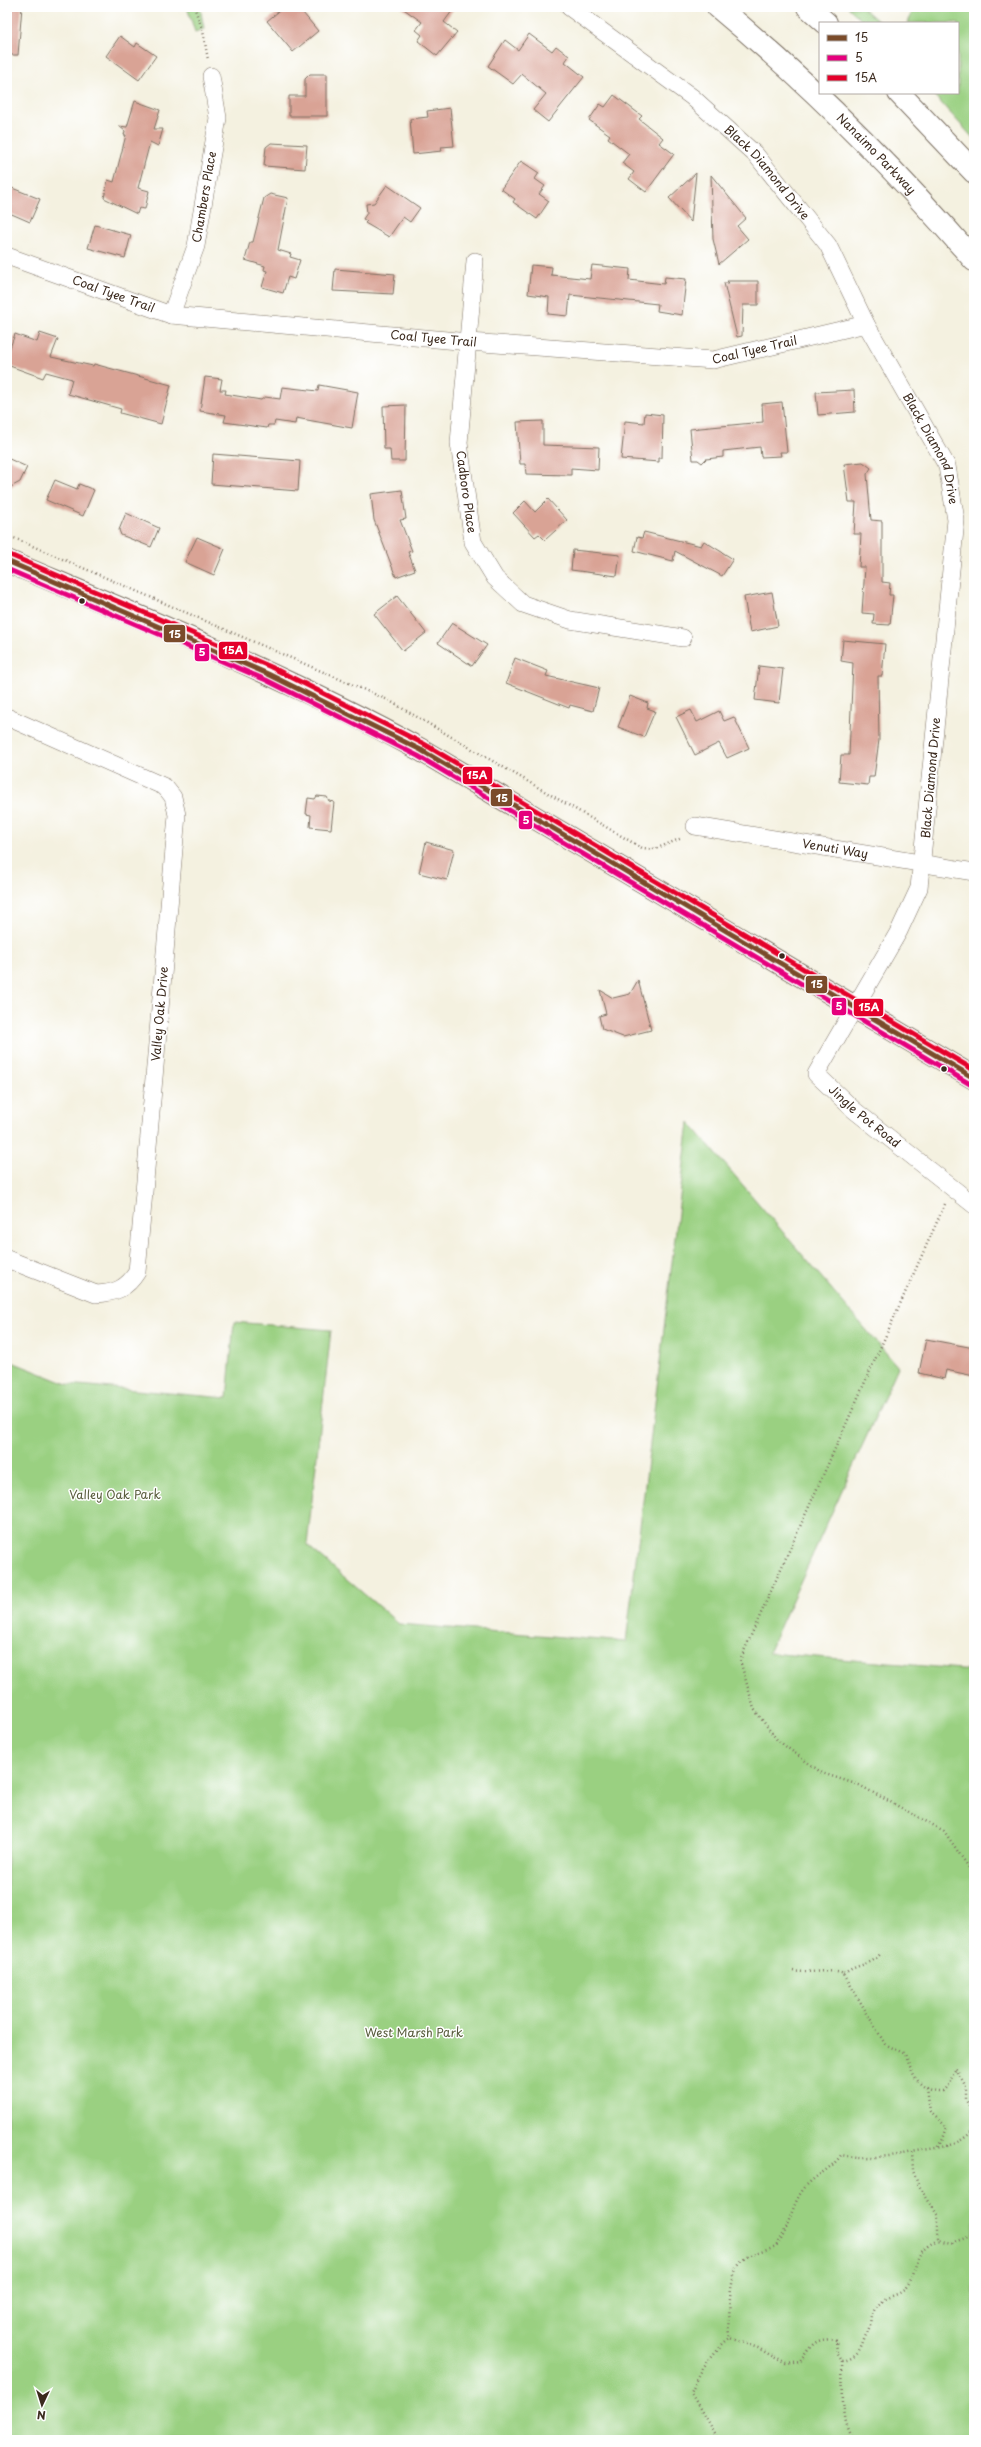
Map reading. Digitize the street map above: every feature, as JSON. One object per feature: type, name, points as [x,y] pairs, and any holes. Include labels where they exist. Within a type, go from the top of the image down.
[{"type":"main road","name":"Nanaimo Parkway","points":[[718,7],[811,88],[852,128],[974,260]]},
{"type":"main road","points":[[808,7],[825,22]]},
{"type":"main road","points":[[900,94],[974,172]]},
{"type":"main road","points":[[7,561],[192,640],[361,718],[421,750],[974,1078]]},
{"type":"street","name":"Black Diamond Drive","points":[[569,7],[692,97],[756,155],[828,245],[866,324],[947,466],[956,520],[923,863],[919,888],[909,910],[855,1008]]},
{"type":"street","name":"Chambers Place","points":[[171,315],[196,246],[218,118],[212,76]]},
{"type":"street","name":"Coal Tyee Trail","points":[[7,256],[171,315],[469,342],[713,360],[866,324]]},
{"type":"street","name":"Cadboro Place","points":[[475,261],[459,443],[473,542],[496,578],[523,604],[570,620],[683,638]]},
{"type":"street","name":"Valley Oak Drive","points":[[7,717],[164,787],[173,797],[177,815],[137,1272],[124,1288],[111,1294],[96,1294],[7,1259]]},
{"type":"street","name":"Venuti Way","points":[[696,826],[974,872]]},
{"type":"street","name":"Jingle Pot Road","points":[[855,1008],[816,1074],[854,1110],[974,1205]]},
{"type":"path","points":[[194,7],[203,31],[212,76]]},
{"type":"path","points":[[952,1189],[740,1660],[754,1709],[777,1740],[822,1773],[859,1785],[944,1831],[974,1874]]},
{"type":"path","points":[[844,1974],[850,1969],[871,1963],[881,1953]]},
{"type":"path","points":[[730,2338],[730,2304],[735,2272],[744,2260],[756,2253],[776,2246],[790,2222],[791,2210],[806,2186],[837,2161],[841,2155],[850,2157],[890,2156],[948,2147],[968,2136],[972,2131],[974,2112],[967,2100],[967,2090],[956,2068],[949,2084],[943,2091],[935,2091],[927,2088],[913,2076],[905,2054],[885,2044],[844,1974],[834,1970],[820,1973],[793,1971]]},
{"type":"path","points":[[927,2088],[930,2112],[947,2127],[943,2139],[937,2148]]},
{"type":"path","points":[[912,2152],[913,2171],[918,2184],[938,2216],[938,2240]]},
{"type":"path","points":[[842,2361],[860,2353],[870,2326],[870,2314],[874,2307],[883,2299],[893,2296],[906,2288],[920,2253],[926,2246],[938,2240],[951,2243],[974,2235]]},
{"type":"path","points":[[730,2338],[758,2348],[786,2364],[800,2362],[814,2342],[824,2338],[836,2340],[837,2353],[842,2361],[843,2403],[846,2423],[853,2440]]},
{"type":"path","points":[[718,2440],[691,2393],[701,2372],[723,2343],[730,2338]]},
{"type":"green space","points":[[187,7],[200,7],[204,29],[195,32]]},
{"type":"green space","points":[[848,7],[862,7],[879,22],[863,22]]},
{"type":"green space","points":[[910,7],[969,7],[974,12],[974,139],[933,94],[959,94],[959,22],[908,22],[913,10]]},
{"type":"green space","name":"West Marsh Park","points":[[689,1122],[898,1367],[768,1653],[974,1670],[974,2440],[7,2440],[7,1360],[67,1384],[227,1398],[234,1322],[331,1330],[307,1545],[399,1624],[626,1642]]},
{"type":"building","points":[[7,7],[22,7],[18,55],[7,55]]},
{"type":"building","points":[[284,7],[298,7],[318,31],[293,52],[267,21]]},
{"type":"building","points":[[401,7],[455,7],[444,22],[457,32],[437,56],[418,41],[422,35],[416,30],[422,22]]},
{"type":"building","points":[[529,34],[552,51],[556,46],[569,56],[565,62],[584,77],[548,122],[533,110],[546,94],[522,74],[513,84],[488,66],[505,40],[518,50]]},
{"type":"building","points":[[120,36],[135,47],[137,43],[156,56],[139,80],[106,56]]},
{"type":"building","points":[[310,74],[327,74],[327,116],[289,116],[289,96],[305,96],[305,79]]},
{"type":"building","points":[[614,95],[642,116],[639,119],[663,138],[659,143],[674,154],[646,192],[629,179],[634,172],[622,163],[629,154],[608,138],[610,135],[589,120],[600,104],[605,107]]},
{"type":"building","points":[[135,101],[160,110],[154,129],[163,129],[158,146],[150,142],[138,188],[149,191],[145,209],[139,208],[137,214],[104,198],[108,180],[114,182],[126,135],[124,135],[125,131],[119,126],[127,127]]},
{"type":"building","points":[[450,108],[454,146],[441,147],[442,151],[413,154],[410,119],[428,117],[427,111]]},
{"type":"building","points":[[271,143],[307,145],[305,169],[264,166],[266,147]]},
{"type":"building","points":[[521,161],[539,173],[535,179],[545,186],[539,194],[549,201],[537,219],[513,202],[515,199],[501,189]]},
{"type":"building","points":[[696,173],[691,222],[669,198]]},
{"type":"building","points":[[711,175],[746,218],[737,226],[748,239],[719,264],[713,239]]},
{"type":"building","points":[[387,185],[420,208],[410,222],[403,217],[389,237],[365,223],[367,221],[363,219],[367,213],[366,204],[374,203]]},
{"type":"building","points":[[7,186],[40,199],[30,222],[7,212]]},
{"type":"building","points":[[270,194],[288,198],[278,250],[291,254],[290,257],[300,260],[294,279],[288,277],[283,293],[262,287],[267,271],[264,270],[265,266],[245,260],[250,242],[253,242],[264,198]]},
{"type":"building","points":[[95,225],[131,235],[125,258],[88,248]]},
{"type":"building","points":[[531,265],[552,267],[551,275],[590,279],[592,265],[630,269],[629,280],[664,284],[665,277],[686,279],[682,315],[657,311],[658,304],[570,295],[568,316],[548,314],[549,297],[528,294]]},
{"type":"building","points":[[335,269],[395,274],[393,294],[333,291]]},
{"type":"building","points":[[727,281],[758,281],[758,305],[743,305],[742,336],[737,337],[724,283],[729,283]]},
{"type":"building","points":[[40,333],[58,339],[51,357],[93,366],[94,364],[171,385],[161,424],[120,413],[121,409],[68,394],[72,379],[46,372],[43,378],[7,365],[7,356],[15,334],[37,342]]},
{"type":"building","points":[[205,377],[222,379],[220,390],[226,390],[225,394],[261,400],[265,397],[280,399],[282,387],[318,391],[319,385],[358,392],[352,428],[296,418],[295,424],[275,421],[274,425],[268,425],[267,428],[224,422],[226,415],[200,411]]},
{"type":"building","points":[[854,390],[855,412],[818,415],[816,392]]},
{"type":"building","points":[[782,402],[787,452],[780,452],[781,456],[761,457],[760,447],[723,451],[723,457],[706,459],[702,463],[698,460],[693,460],[690,429],[763,422],[762,404]]},
{"type":"building","points":[[406,405],[405,461],[391,461],[390,449],[384,449],[383,406]]},
{"type":"building","points":[[645,413],[663,415],[662,458],[659,458],[659,462],[621,459],[625,421],[644,423]]},
{"type":"building","points":[[543,421],[543,445],[599,447],[598,470],[571,468],[571,475],[526,474],[525,464],[520,464],[517,422]]},
{"type":"building","points":[[213,454],[300,461],[298,491],[211,484]]},
{"type":"building","points":[[7,458],[27,467],[20,482],[7,489]]},
{"type":"building","points":[[863,462],[871,468],[867,474],[871,520],[882,521],[882,582],[890,583],[889,595],[893,595],[890,625],[873,624],[874,614],[862,613],[865,567],[859,567],[861,534],[854,534],[856,502],[849,502],[844,464]]},
{"type":"building","points":[[55,480],[77,489],[79,484],[94,490],[83,516],[46,500]]},
{"type":"building","points":[[402,490],[406,519],[400,520],[412,551],[408,552],[415,570],[396,577],[374,520],[371,494]]},
{"type":"building","points":[[548,499],[567,520],[545,540],[539,534],[535,537],[513,513],[525,501],[535,512]]},
{"type":"building","points":[[126,513],[159,528],[151,547],[121,535],[119,530]]},
{"type":"building","points":[[644,532],[701,546],[704,541],[733,559],[722,576],[675,551],[673,561],[634,551],[637,537],[642,538]]},
{"type":"building","points":[[197,537],[225,549],[214,575],[185,562]]},
{"type":"building","points":[[573,550],[620,555],[617,576],[571,570]]},
{"type":"building","points":[[772,592],[778,626],[750,632],[744,597]]},
{"type":"building","points":[[397,596],[426,633],[403,651],[374,614]]},
{"type":"building","points":[[452,623],[487,645],[472,666],[438,643]]},
{"type":"building","points":[[843,640],[885,644],[882,676],[878,676],[879,740],[874,777],[869,777],[868,785],[839,782],[841,755],[849,755],[853,663],[841,661]]},
{"type":"building","points":[[515,658],[548,671],[546,676],[599,688],[593,711],[570,705],[569,708],[506,683]]},
{"type":"building","points":[[759,666],[783,669],[779,703],[755,700]]},
{"type":"building","points":[[630,696],[648,703],[647,708],[655,711],[644,737],[618,727]]},
{"type":"building","points":[[691,710],[697,722],[719,711],[724,721],[734,717],[749,748],[727,758],[719,743],[695,755],[676,717]]},
{"type":"building","points":[[317,796],[327,797],[329,801],[334,802],[331,829],[310,827],[311,815],[306,814],[308,798],[315,799]]},
{"type":"building","points":[[426,842],[454,850],[447,880],[419,873]]},
{"type":"building","points":[[638,980],[651,1030],[623,1037],[602,1029],[599,1016],[606,1014],[600,990],[613,998],[630,994]]},
{"type":"building","points":[[926,1339],[974,1348],[974,1376],[946,1370],[944,1379],[919,1373]]},
{"type":"transit line","name":"15A","points":[[10,555],[271,667],[424,744],[974,1070]]},
{"type":"transit line","name":"15","points":[[7,561],[268,674],[421,750],[974,1078]]},
{"type":"transit line","name":"5","points":[[7,569],[266,680],[418,756],[970,1084]]},
{"type":"park label","name":"Valley Oak Park","points":[[115,1495]]}]
